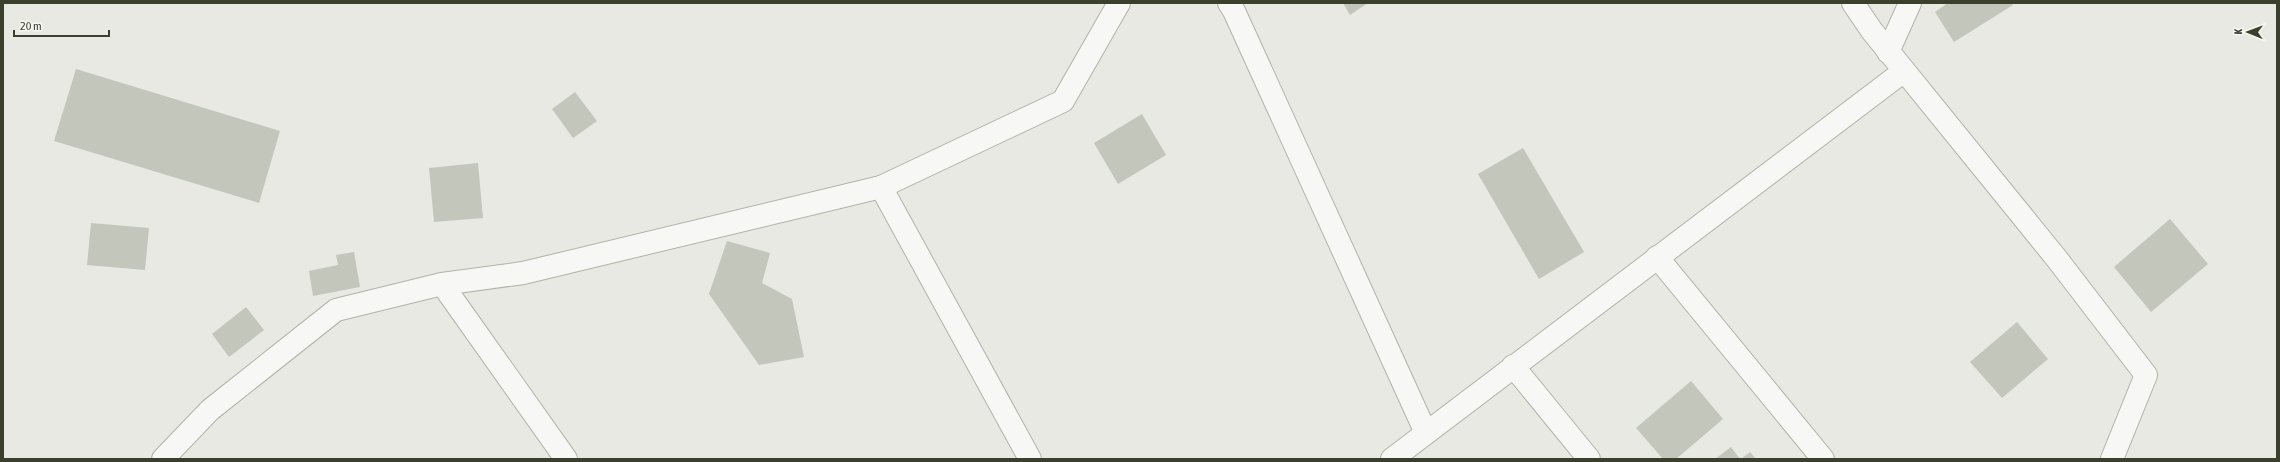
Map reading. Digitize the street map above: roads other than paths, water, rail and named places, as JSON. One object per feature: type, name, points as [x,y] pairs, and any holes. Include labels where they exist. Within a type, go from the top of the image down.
[{"type":"street","points":[[163,459],[210,410],[336,310],[442,284],[524,273],[881,187],[1063,101],[1119,3]]},
{"type":"street","points":[[1229,3],[1234,10],[1426,433]]},
{"type":"street","points":[[1853,3],[1888,52],[2057,259],[2146,375],[2112,459]]},
{"type":"street","points":[[1888,52],[1910,3]]},
{"type":"street","points":[[1392,459],[1904,71]]},
{"type":"street","points":[[881,187],[1030,459]]},
{"type":"street","points":[[1657,257],[1823,459]]},
{"type":"street","points":[[442,284],[566,459]]},
{"type":"street","points":[[1513,366],[1589,459]]}]
